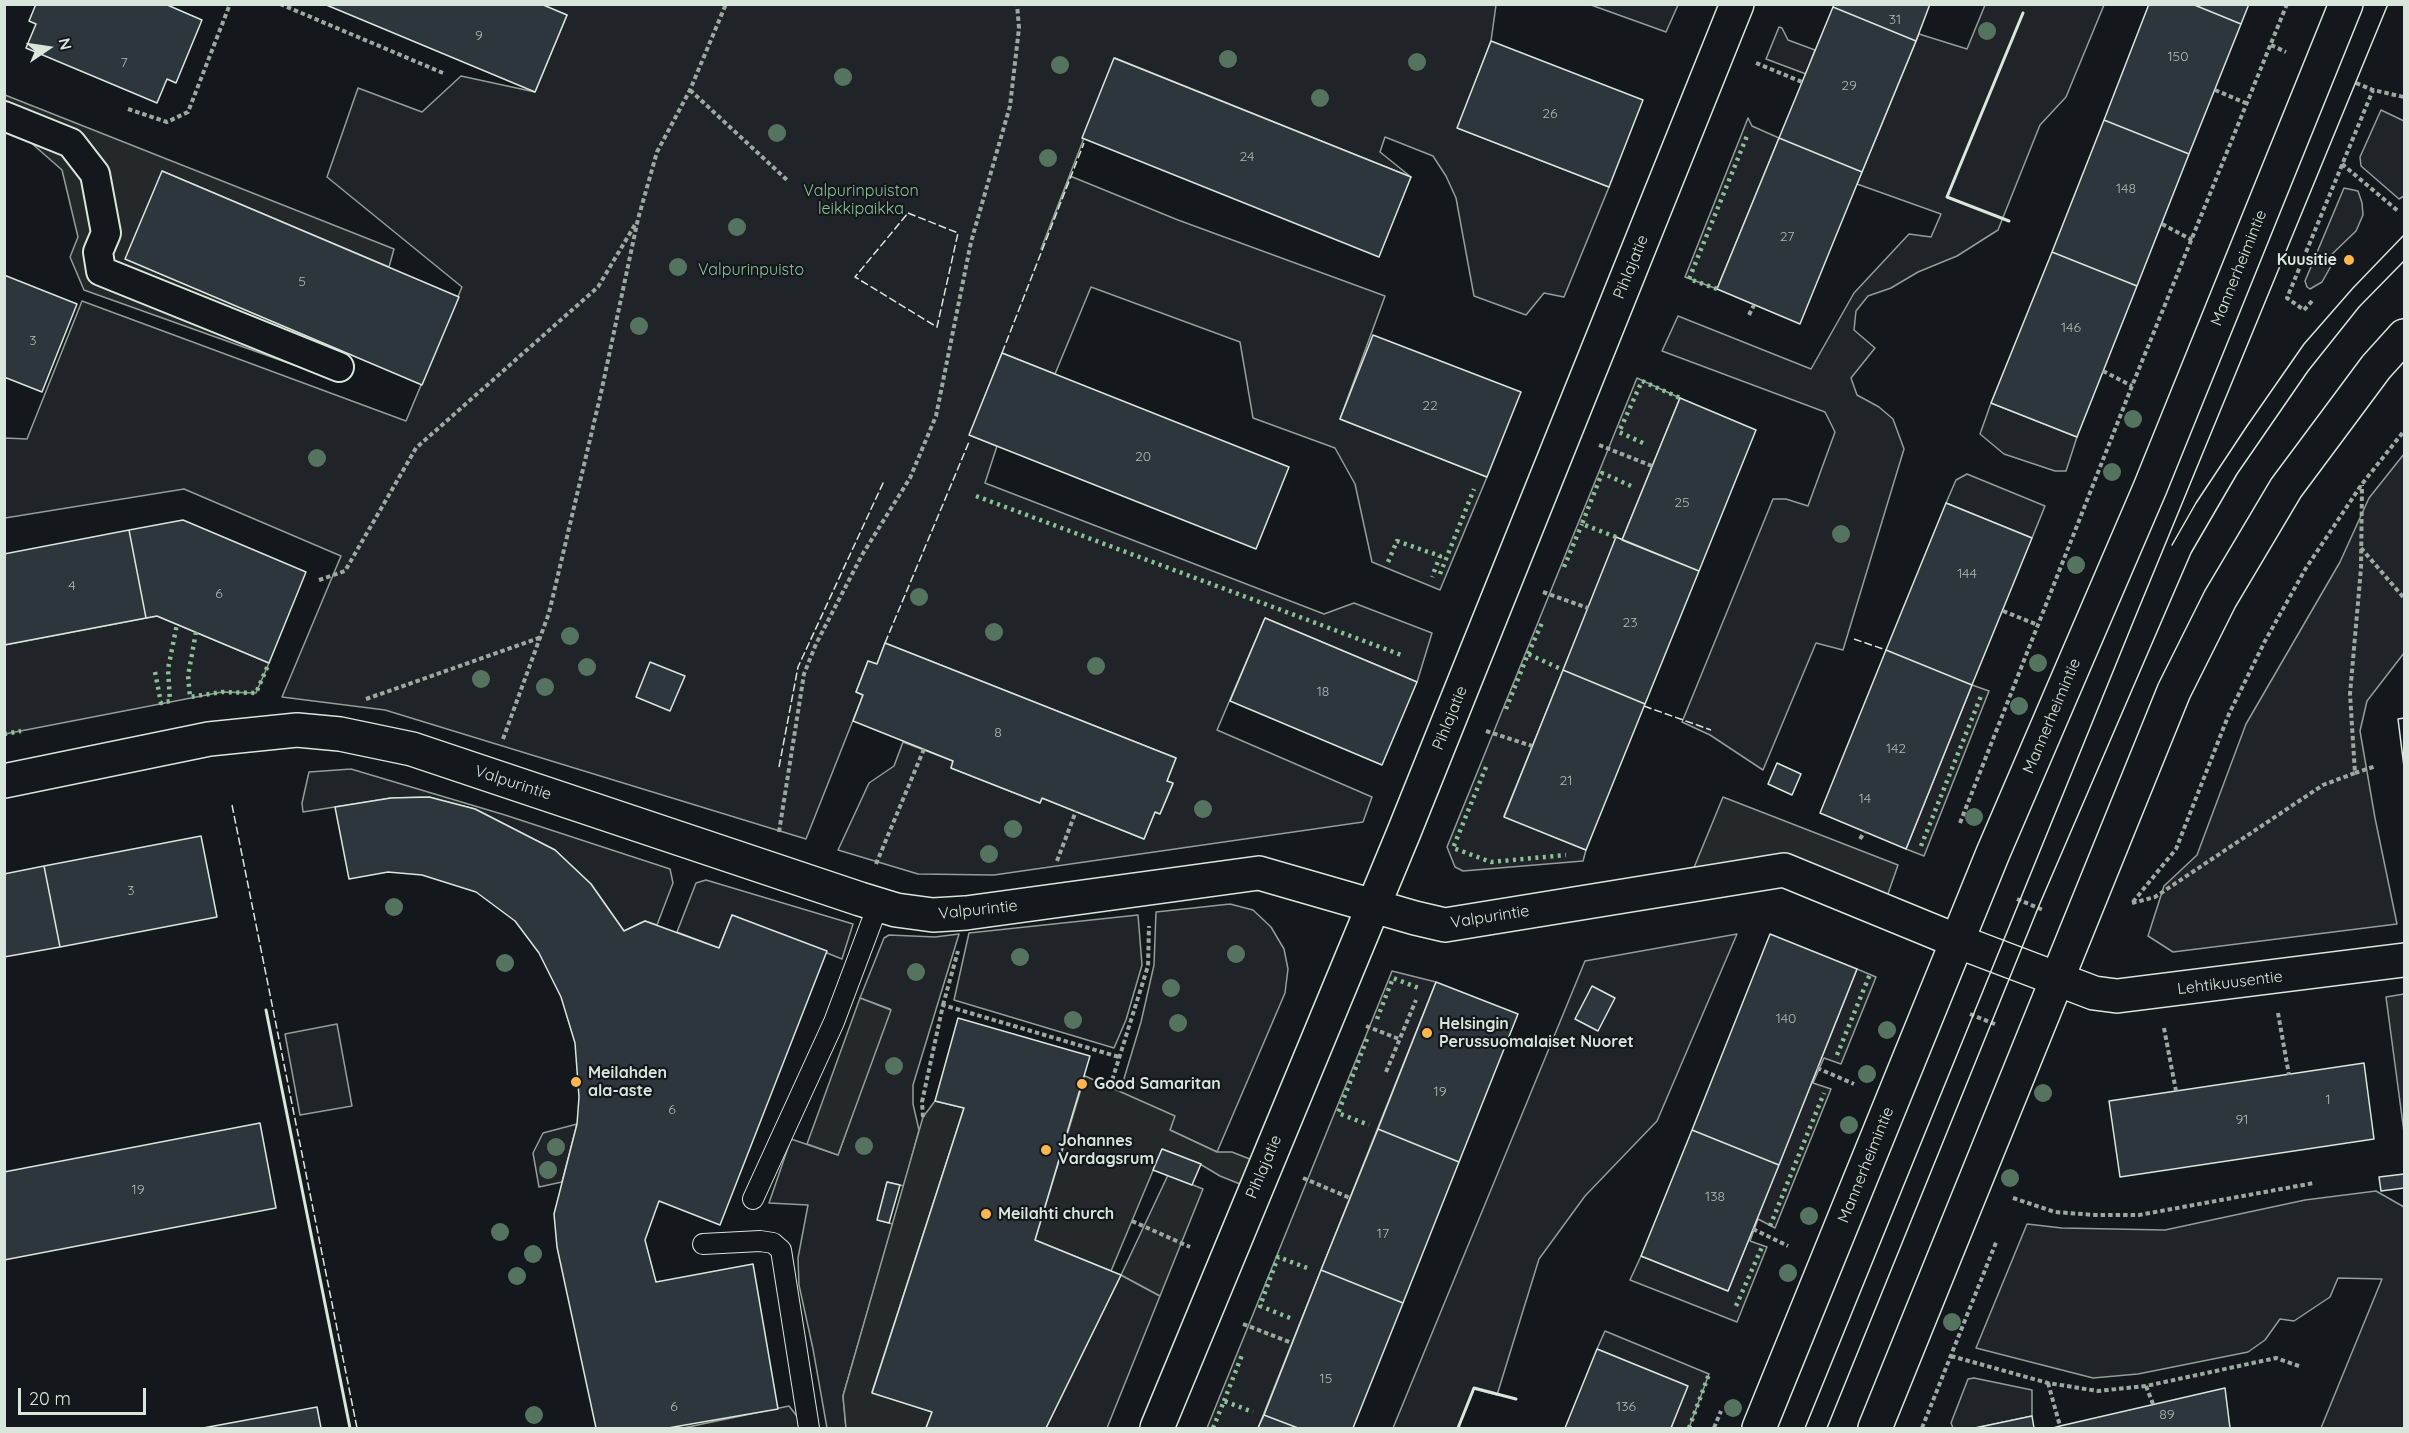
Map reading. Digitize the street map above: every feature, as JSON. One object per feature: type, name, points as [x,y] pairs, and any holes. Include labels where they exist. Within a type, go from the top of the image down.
[{"type":"street","name":"Pihlajatie","points":[[1157,1428],[1374,905],[1737,4]]},
{"type":"street","name":"Mannerheimintie","points":[[1759,1428],[1980,884],[2150,488],[2346,4]]},
{"type":"street","points":[[4,116],[71,143],[95,174],[106,233],[98,252],[101,271],[339,367]]},
{"type":"street","points":[[1875,1428],[2174,691],[2220,599],[2286,488],[2376,367],[2404,336]]},
{"type":"street","name":"Valpurintie","points":[[4,781],[208,739],[297,730],[340,734],[412,749],[878,905],[939,916],[1258,873],[1445,925],[1784,870],[1957,941]]},
{"type":"street","name":"Lehtikuusentie","points":[[1957,941],[2094,993],[2117,996],[2404,960]]},
{"type":"lane","points":[[753,1199],[834,1022],[878,905]]},
{"type":"lane","points":[[703,1244],[760,1241],[773,1243],[781,1250],[809,1428]]},
{"type":"path","points":[[128,109],[167,122],[188,112],[230,4]]},
{"type":"path","points":[[280,4],[443,73]]},
{"type":"path","points":[[501,743],[549,613],[601,393],[638,219],[657,152],[690,90],[726,4]]},
{"type":"path","points":[[778,839],[804,674],[816,644],[862,555],[910,478],[936,416],[972,242],[1010,106],[1019,28],[1017,4]]},
{"type":"path","points":[[1960,824],[2132,386],[2287,4]]},
{"type":"path","points":[[1754,62],[1802,82]]},
{"type":"path","points":[[690,90],[787,180]]},
{"type":"path","points":[[2215,90],[2248,104]]},
{"type":"path","points":[[2312,301],[2304,310],[2287,298],[2373,90]]},
{"type":"path","points":[[2342,165],[2398,211]]},
{"type":"path","points":[[319,580],[345,571],[416,448],[598,287],[638,219]]},
{"type":"path","points":[[2162,224],[2192,240]]},
{"type":"path","points":[[1749,315],[1754,305]]},
{"type":"path","points":[[2103,371],[2132,386]]},
{"type":"path","points":[[2128,913],[2132,903],[2176,849],[2229,714],[2265,641],[2306,568],[2362,484],[2404,431]]},
{"type":"path","points":[[1599,445],[1652,466]]},
{"type":"path","points":[[2355,773],[2350,694],[2361,548],[2362,484]]},
{"type":"path","points":[[2361,548],[2404,598]]},
{"type":"path","points":[[1539,591],[1588,608]]},
{"type":"path","points":[[2003,611],[2038,625]]},
{"type":"path","points":[[360,702],[539,638]]},
{"type":"path","points":[[1483,730],[1532,746]]},
{"type":"path","points":[[873,870],[924,750]]},
{"type":"path","points":[[2132,903],[2155,897],[2324,785],[2376,766]]},
{"type":"path","points":[[1053,870],[1076,812]]},
{"type":"path","points":[[1860,839],[1864,831]]},
{"type":"path","points":[[1980,884],[2079,925]]},
{"type":"path","points":[[1110,1087],[1148,966],[1148,917]]},
{"type":"path","points":[[923,1117],[922,1102],[943,1005],[951,979]]},
{"type":"path","points":[[1933,998],[2034,1040]]},
{"type":"path","points":[[1386,1072],[1416,1000]]},
{"type":"path","points":[[943,1005],[1119,1057]]},
{"type":"path","points":[[2276,1005],[2289,1075]]},
{"type":"path","points":[[2163,1022],[2176,1091]]},
{"type":"path","points":[[1817,1068],[1854,1084]]},
{"type":"path","points":[[1850,1095],[1858,1074]]},
{"type":"path","points":[[1299,1176],[1350,1198]]},
{"type":"path","points":[[2013,1198],[2055,1212],[2139,1215],[2314,1183]]},
{"type":"path","points":[[2009,1209],[2017,1187]]},
{"type":"path","points":[[1132,1221],[1190,1246]]},
{"type":"path","points":[[1753,1228],[1788,1246]]},
{"type":"path","points":[[1922,1428],[2001,1230]]},
{"type":"path","points":[[1784,1257],[1792,1235]]},
{"type":"path","points":[[1239,1323],[1292,1343]]},
{"type":"path","points":[[1951,1356],[2048,1383],[2098,1391],[2146,1386],[2276,1358],[2299,1366]]},
{"type":"path","points":[[2048,1383],[2060,1426]]},
{"type":"path","points":[[2146,1386],[2153,1404]]},
{"type":"path","points":[[1714,1428],[1722,1408]]},
{"type":"green space","points":[[541,5],[1496,5],[1491,41],[1458,128],[1609,187],[1564,297],[1544,293],[1526,315],[1474,296],[1456,198],[1433,156],[1385,137],[1380,152],[1411,177],[1115,58],[1041,249],[1070,176],[1178,220],[1385,296],[1340,419],[1487,477],[1440,590],[1372,562],[1355,484],[1335,448],[1253,418],[1240,342],[1091,287],[1055,374],[1002,353],[970,435],[997,446],[985,483],[1324,614],[1354,603],[1432,633],[1417,682],[1265,618],[1217,730],[1372,797],[1363,822],[994,875],[918,874],[838,850],[869,783],[894,766],[903,742],[953,761],[951,768],[1040,803],[1042,798],[1144,839],[1155,812],[1160,814],[1173,784],[1167,781],[1176,758],[885,643],[877,664],[868,661],[856,692],[863,695],[806,839],[385,710],[282,697],[341,556],[184,489],[5,518],[5,438],[27,439],[82,301],[406,421],[462,287],[327,177],[358,88],[422,112],[461,76],[535,92],[567,15]]},
{"type":"green space","points":[[1591,5],[1678,5],[1666,32]]},
{"type":"green space","points":[[1985,5],[2104,5],[2066,97],[2040,125],[1998,230],[1957,256],[1918,272],[1891,288],[1868,296],[1856,311],[1854,330],[1875,348],[1851,378],[1857,395],[1879,407],[1893,419],[1904,449],[1843,650],[1816,643],[1763,770],[1710,735],[1682,722],[1773,499],[1786,499],[1808,506],[1835,432],[1825,412],[1662,351],[1678,316],[1811,369],[1854,293],[1909,234],[1931,237],[1941,214],[1857,184],[1919,34],[1967,49]]},
{"type":"green space","points":[[1779,27],[1782,28],[1788,40],[1815,50],[1806,74],[1766,59]]},
{"type":"green space","points":[[2381,110],[2404,121],[2404,196],[2399,199],[2361,166],[2360,157]]},
{"type":"green space","points":[[1748,118],[1752,126],[1779,138],[1717,289],[1685,277]]},
{"type":"green space","points":[[2344,188],[2358,191],[2363,215],[2356,231],[2329,257],[2331,266],[2322,282],[2310,289],[2305,281]]},
{"type":"green space","points":[[1637,378],[1680,398],[1622,540],[1568,658],[1504,816],[1586,850],[1583,861],[1463,871],[1455,867],[1447,847]]},
{"type":"green space","points":[[1991,403],[2077,437],[2066,471],[2055,471],[2004,454],[1980,434]]},
{"type":"green space","points":[[2404,454],[2404,653],[2367,701],[2360,731],[2397,924],[2173,952],[2148,936],[2164,886],[2197,855],[2246,724],[2340,562],[2369,498]]},
{"type":"green space","points":[[1967,474],[2045,506],[2032,538],[1946,503],[1956,480]]},
{"type":"green space","points":[[157,616],[269,663],[256,693],[222,692],[5,734],[5,645]]},
{"type":"green space","points":[[1972,685],[1989,691],[1924,856],[1906,849]]},
{"type":"green space","points":[[351,769],[505,815],[670,869],[673,883],[657,925],[645,921],[624,931],[591,884],[555,850],[475,809],[429,797],[391,798],[303,812],[302,803],[309,772]]},
{"type":"green space","points":[[706,880],[853,924],[842,959],[732,915],[719,948],[677,932],[696,883]]},
{"type":"green space","points":[[1230,904],[1253,910],[1271,927],[1284,949],[1288,969],[1285,993],[1217,1152],[1170,1130],[1174,1116],[1120,1092],[1141,1022],[1154,965],[1156,912]]},
{"type":"green space","points":[[1138,915],[1142,965],[1126,1020],[1114,1048],[954,1000],[969,933]]},
{"type":"green space","points":[[959,934],[913,1085],[913,1104],[919,1130],[904,1186],[887,1182],[878,1220],[893,1224],[843,1396],[846,1428],[827,1428],[799,1285],[798,1258],[808,1205],[769,1203],[791,1139],[838,1155],[890,1009],[860,998],[884,938],[889,935],[935,937]]},
{"type":"green space","points":[[1737,934],[1657,1121],[1585,1196],[1539,1259],[1497,1395],[1474,1389],[1458,1428],[1393,1428],[1585,961]]},
{"type":"green space","points":[[1857,969],[1876,977],[1841,1064],[1824,1058],[1813,1083],[1831,1089],[1775,1228],[1758,1219],[1750,1241],[1767,1247],[1737,1322],[1630,1280],[1641,1256],[1728,1291]]},
{"type":"green space","points":[[1392,971],[1436,982],[1258,1428],[1207,1428]]},
{"type":"green space","points":[[337,1024],[352,1106],[300,1115],[285,1034]]},
{"type":"green space","points":[[577,1124],[562,1182],[539,1187],[533,1153],[543,1133]]},
{"type":"green space","points":[[2376,1191],[2404,1207],[2404,1428],[2321,1428],[2382,1279],[2338,1278],[2330,1297],[2294,1321],[2280,1319],[2265,1340],[2248,1352],[2138,1374],[2093,1378],[1976,1348],[2027,1224],[2062,1228],[2165,1230],[2305,1200]]},
{"type":"green space","points":[[1121,1275],[1160,1296],[1107,1428],[1046,1428]]},
{"type":"green space","points":[[1605,1331],[1709,1374],[1689,1428],[1671,1428],[1687,1386],[1597,1349]]},
{"type":"green space","points":[[1974,1378],[2032,1390],[2032,1416],[1975,1428],[1953,1428],[1951,1423],[1968,1379]]},
{"type":"green space","points":[[789,1406],[800,1420],[799,1428],[683,1428]]},
{"type":"shaded area","points":[[5,95],[394,249],[389,267],[162,171],[346,352],[333,379],[84,290],[70,257],[78,237],[62,170],[29,141],[5,132]]},
{"type":"shaded area","points":[[1723,797],[1898,865],[1882,911],[1784,870],[1686,887]]},
{"type":"shaded area","points":[[2404,994],[2404,1132],[2386,997]]},
{"type":"shaded area","points":[[860,998],[891,1010],[838,1155],[807,1144]]},
{"type":"shaded area","points":[[1085,1076],[1175,1116],[1170,1130],[1217,1152],[1232,1152],[1265,1165],[1255,1190],[1162,1149],[1111,1271],[1035,1240]]},
{"type":"shaded area","points":[[935,1101],[964,1108],[872,1392],[932,1412],[926,1428],[846,1428],[843,1396],[923,1117]]},
{"type":"shaded area","points":[[1168,1175],[1203,1189],[1160,1296],[1121,1275]]},
{"type":"building","points":[[36,4],[165,4],[202,20],[176,83],[167,79],[157,103],[26,48],[36,24],[29,21]]},
{"type":"building","points":[[324,4],[541,4],[567,15],[535,92]]},
{"type":"building","points":[[1834,4],[1930,4],[1916,41],[1833,7]]},
{"type":"building","points":[[2149,4],[2192,4],[2241,24],[2189,154],[2104,120]]},
{"type":"building","points":[[2192,4],[2249,4],[2241,24]]},
{"type":"building","points":[[1833,7],[1916,41],[1862,172],[1779,138]]},
{"type":"building","points":[[1491,41],[1643,100],[1609,187],[1457,128]]},
{"type":"building","points":[[1114,58],[1411,177],[1379,257],[1082,138]]},
{"type":"building","points":[[2104,120],[2189,154],[2137,286],[2052,252]]},
{"type":"building","points":[[1779,138],[1862,172],[1800,324],[1717,289]]},
{"type":"building","points":[[162,171],[459,297],[422,385],[125,259]]},
{"type":"building","points":[[2052,252],[2137,286],[2077,437],[1991,403]]},
{"type":"building","points":[[4,275],[77,304],[42,392],[4,377]]},
{"type":"building","points":[[1373,335],[1521,392],[1487,477],[1340,419]]},
{"type":"building","points":[[1002,353],[1289,467],[1256,549],[969,435]]},
{"type":"building","points":[[1680,398],[1756,430],[1699,571],[1622,540]]},
{"type":"building","points":[[1946,503],[2032,538],[1972,685],[1886,650]]},
{"type":"building","points":[[183,520],[306,572],[269,663],[157,616],[146,618],[129,530]]},
{"type":"building","points":[[129,530],[146,618],[4,645],[4,554]]},
{"type":"building","points":[[1616,537],[1699,571],[1645,704],[1563,670]]},
{"type":"building","points":[[1265,618],[1417,682],[1382,765],[1230,701]]},
{"type":"building","points":[[885,643],[1176,758],[1167,781],[1173,783],[1160,814],[1155,812],[1144,839],[1042,798],[1040,803],[951,768],[953,761],[853,721],[863,695],[856,692],[868,661],[877,664]]},
{"type":"building","points":[[1886,650],[1972,685],[1906,849],[1820,813]]},
{"type":"building","points":[[650,662],[685,676],[670,711],[636,697]]},
{"type":"building","points":[[1563,670],[1645,704],[1586,850],[1504,817]]},
{"type":"building","points":[[2404,718],[2404,767],[2398,719]]},
{"type":"building","points":[[2404,718],[2404,767],[2398,719]]},
{"type":"building","points":[[1777,763],[1801,774],[1792,795],[1768,784]]},
{"type":"building","points":[[429,797],[475,809],[555,850],[591,884],[624,931],[645,921],[719,948],[732,915],[827,951],[720,1225],[659,1201],[645,1240],[656,1282],[753,1264],[778,1409],[668,1428],[596,1428],[557,1247],[554,1214],[577,1124],[579,1097],[575,1043],[561,997],[539,953],[515,921],[476,892],[422,875],[388,872],[349,879],[335,807],[391,798]]},
{"type":"building","points":[[201,836],[217,917],[60,947],[44,866]]},
{"type":"building","points":[[44,866],[60,947],[4,957],[4,874]]},
{"type":"building","points":[[1770,934],[1857,969],[1779,1165],[1692,1130]]},
{"type":"building","points":[[1436,982],[1518,1014],[1459,1162],[1378,1129]]},
{"type":"building","points":[[1592,986],[1615,998],[1598,1031],[1575,1019]]},
{"type":"building","name":"Meilahti church","points":[[958,1018],[1090,1056],[1035,1240],[1121,1275],[1046,1428],[926,1428],[932,1412],[872,1393],[964,1108],[935,1101]]},
{"type":"building","points":[[2364,1063],[2374,1139],[2120,1177],[2109,1101]]},
{"type":"building","points":[[260,1123],[276,1208],[4,1260],[4,1172]]},
{"type":"building","points":[[1378,1129],[1459,1162],[1403,1303],[1321,1270]]},
{"type":"building","points":[[1692,1130],[1779,1165],[1728,1291],[1641,1256]]},
{"type":"building","points":[[1162,1149],[1201,1164],[1192,1185],[1153,1170]]},
{"type":"building","points":[[2404,1174],[2404,1188],[2381,1191],[2379,1177]]},
{"type":"building","points":[[887,1182],[900,1185],[889,1223],[877,1220]]},
{"type":"building","points":[[1321,1270],[1403,1303],[1353,1428],[1298,1428],[1264,1415]]},
{"type":"building","points":[[1597,1349],[1688,1386],[1671,1428],[1565,1428]]},
{"type":"building","points":[[2225,1388],[2230,1428],[2053,1428],[2060,1426]]},
{"type":"building","points":[[317,1407],[321,1428],[203,1428]]},
{"type":"building","points":[[1264,1415],[1298,1428],[1258,1428]]},
{"type":"building","points":[[2032,1416],[2034,1428],[1975,1428]]},
{"type":"tram line","points":[[1805,1428],[2388,4]]},
{"type":"tram line","points":[[2172,545],[2196,503],[2304,344],[2404,235]]},
{"type":"tram line","points":[[1827,1428],[2038,908],[2191,553],[2237,474],[2308,371],[2359,307],[2404,261]]},
{"type":"hedge","points":[[1717,289],[1689,279],[1747,136]]},
{"type":"hedge","points":[[1643,443],[1619,432],[1642,381],[1680,398]]},
{"type":"hedge","points":[[1616,537],[1582,524],[1602,473],[1631,486]]},
{"type":"hedge","points":[[1440,574],[1474,489]]},
{"type":"hedge","points":[[976,496],[1404,656]]},
{"type":"hedge","points":[[1564,567],[1582,524]]},
{"type":"hedge","points":[[1388,562],[1397,541],[1440,556],[1432,577]]},
{"type":"hedge","points":[[1528,654],[1542,623]]},
{"type":"hedge","points":[[155,672],[161,703],[170,701],[168,669],[177,624]]},
{"type":"hedge","points":[[196,632],[188,676],[190,697],[222,692],[256,693],[269,663]]},
{"type":"hedge","points":[[1506,709],[1528,654],[1563,670]]},
{"type":"hedge","points":[[1921,846],[1981,696]]},
{"type":"hedge","points":[[4,734],[21,731]]},
{"type":"hedge","points":[[1486,767],[1453,848],[1491,862],[1566,855]]},
{"type":"hedge","points":[[1837,1055],[1870,974]]},
{"type":"hedge","points":[[1377,1019],[1393,978],[1421,989]]},
{"type":"hedge","points":[[1367,1039],[1338,1113],[1369,1125]]},
{"type":"hedge","points":[[1770,1226],[1824,1093]]},
{"type":"hedge","points":[[1736,1306],[1762,1247]]},
{"type":"hedge","points":[[1290,1318],[1260,1306],[1278,1257],[1310,1269]]},
{"type":"hedge","points":[[1224,1401],[1242,1355]]},
{"type":"hedge","points":[[1689,1428],[1709,1374]]},
{"type":"hedge","points":[[1213,1428],[1224,1401],[1253,1412]]},
{"type":"fence","points":[[1002,353],[1084,143]]},
{"type":"fence","points":[[908,213],[958,233],[937,327],[855,277],[908,213]]},
{"type":"fence","points":[[885,643],[969,442]]},
{"type":"fence","points":[[779,767],[798,667],[884,481]]},
{"type":"fence","points":[[1854,639],[1886,650]]},
{"type":"fence","points":[[1644,706],[1711,730]]},
{"type":"fence","points":[[232,805],[357,1428]]},
{"type":"wall","points":[[2009,221],[1947,197],[2023,13]]},
{"type":"wall","points":[[266,1010],[350,1428]]},
{"type":"wall","points":[[1458,1428],[1474,1388],[1516,1399]]},
{"type":"place","name":"Kuusitie","points":[[2349,260]]},
{"type":"place","name":"Helsingin Perussuomalaiset Nuoret","points":[[1427,1033]]},
{"type":"place","name":"Meilahden ala-aste","points":[[576,1082]]},
{"type":"place","name":"Good Samaritan","points":[[1082,1084]]},
{"type":"place","name":"Johannes Vardagsrum","points":[[1046,1150]]},
{"type":"place","name":"Meilahti church","points":[[986,1214]]},
{"type":"park label","name":"Valpurinpuiston leikkipaikka","points":[[861,200]]},
{"type":"park label","name":"Valpurinpuisto","points":[[751,270]]}]
